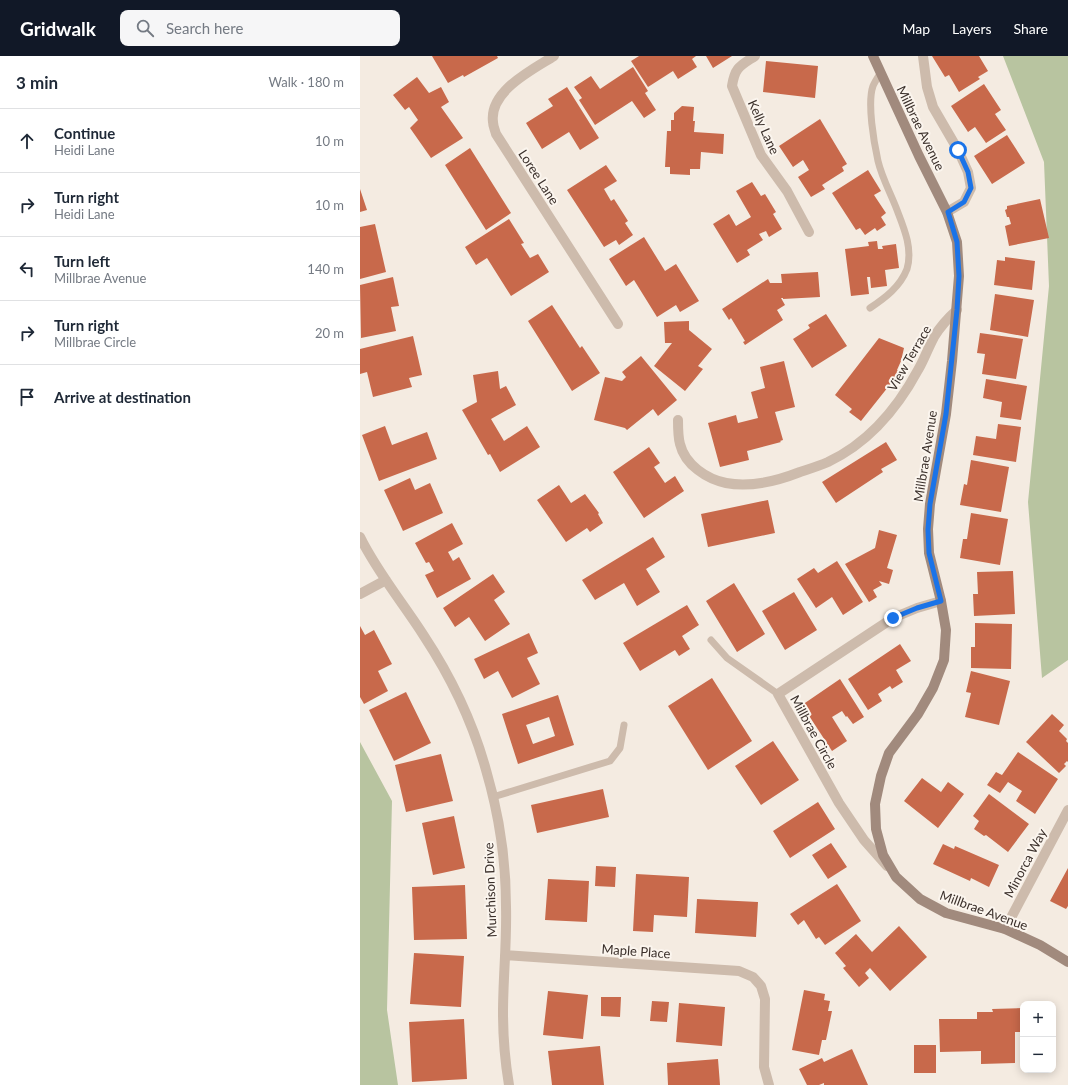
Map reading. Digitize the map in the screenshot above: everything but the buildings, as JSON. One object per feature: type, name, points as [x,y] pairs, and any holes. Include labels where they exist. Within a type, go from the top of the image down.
[{"type":"street","name":"Loree Lane","points":[[554,56],[516,80],[505,89],[496,104],[492,120],[496,134],[618,324]]},
{"type":"street","name":"Kelly Lane","points":[[756,56],[740,66],[734,74],[732,86],[760,155],[787,191],[809,232]]},
{"type":"street","name":"Millbrae Avenue","points":[[874,56],[915,149],[948,212],[957,242],[959,276],[946,414],[930,504],[928,530],[929,553],[941,601],[946,630],[944,660],[933,688],[918,714],[889,753],[881,776],[875,804],[876,829],[883,854],[896,877],[920,899],[946,913],[1005,929],[1040,945],[1068,962]]},
{"type":"street","points":[[923,56],[927,87],[932,108],[958,150],[968,172],[971,188],[964,202],[948,212]]},
{"type":"street","name":"View Terrace","points":[[678,420],[680,445],[688,460],[701,473],[718,482],[738,486],[763,483],[792,475],[828,462],[854,447],[876,429],[899,401],[918,371],[934,337],[945,322],[957,310]]},
{"type":"street","name":"Murchison Drive","points":[[360,537],[386,580],[425,636],[449,677],[471,724],[486,770],[498,816],[504,863],[506,908],[503,1013],[508,1085]]},
{"type":"street","points":[[360,594],[386,580]]},
{"type":"street","name":"Millbrae Circle","points":[[896,877],[864,840],[839,804],[778,694],[893,618],[917,608],[941,601]]},
{"type":"street","name":"Minorca Way","points":[[1005,929],[1068,810]]},
{"type":"street","name":"Maple Place","points":[[505,955],[739,971],[753,977],[761,986],[765,998],[764,1067],[769,1085]]},
{"type":"lane","points":[[870,308],[888,296],[899,284],[907,268],[909,249],[905,232],[878,162],[874,140],[870,106],[873,87],[881,72]]},
{"type":"lane","points":[[711,640],[727,658],[778,694]]},
{"type":"lane","points":[[493,797],[610,762],[620,748],[624,725]]},
{"type":"green space","points":[[1003,56],[1068,56],[1068,660],[1042,678],[1028,502],[1049,286],[1044,162]]},
{"type":"green space","points":[[360,742],[392,801],[387,1010],[398,1085],[360,1085]]},
{"type":"route","points":[[893,618],[917,608],[941,601],[929,553],[928,530],[930,504],[946,414],[957,310],[959,276],[957,242],[948,212],[964,202],[971,188],[968,172],[958,150]]}]
